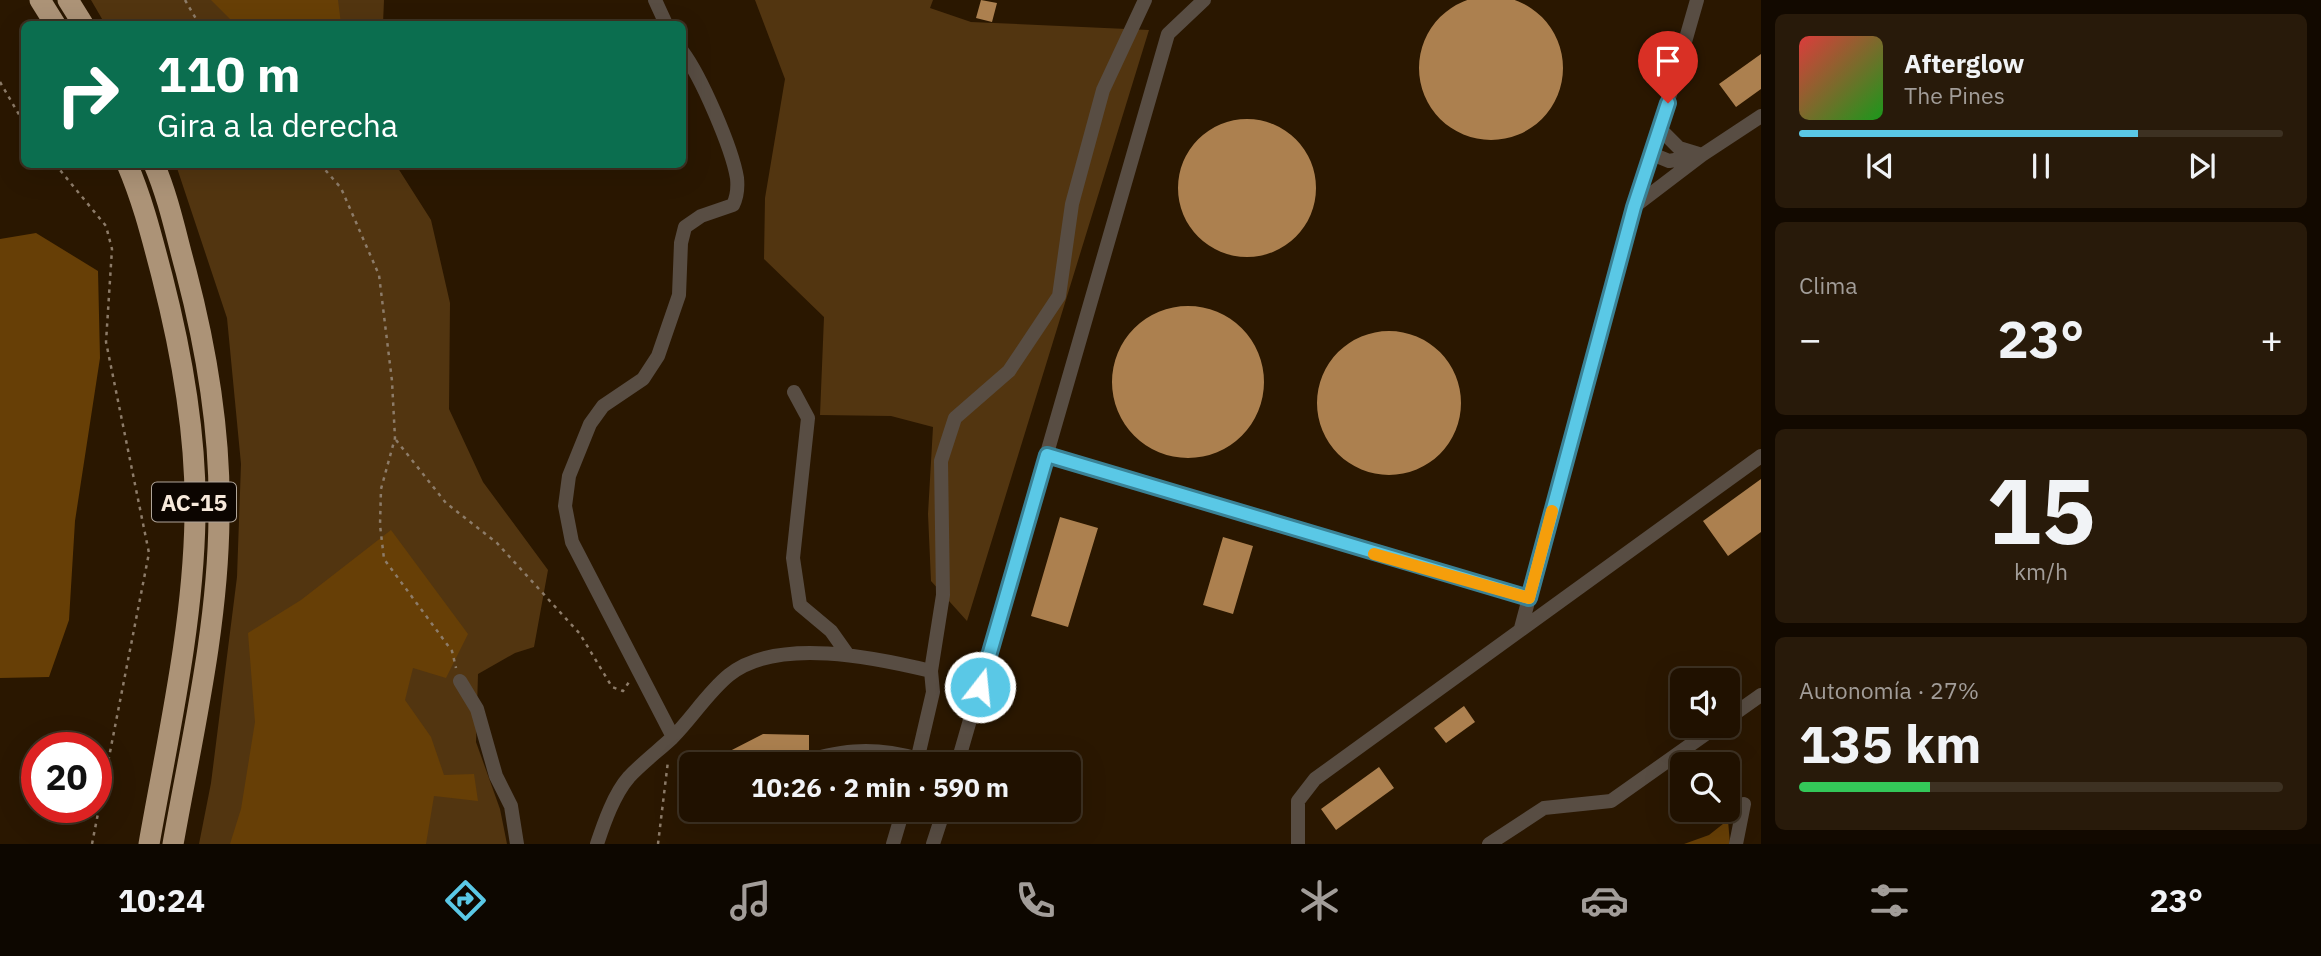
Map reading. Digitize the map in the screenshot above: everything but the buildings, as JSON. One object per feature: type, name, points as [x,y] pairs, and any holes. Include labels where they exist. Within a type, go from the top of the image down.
[{"type":"highway","points":[[40,0],[53,21]]},
{"type":"highway","points":[[68,0],[81,21]]},
{"type":"highway","name":"AC-15","points":[[129,168],[141,195],[174,323],[194,470],[195,518],[185,641],[149,844]]},
{"type":"highway","name":"AC-15","points":[[156,168],[164,186],[198,317],[218,456],[219,519],[209,644],[173,844]]},
{"type":"street","points":[[655,0],[665,21]]},
{"type":"street","points":[[919,752],[933,692],[931,671],[943,595],[940,461],[955,418],[1009,371],[1059,296],[1072,204],[1102,90],[1144,0]]},
{"type":"street","points":[[961,752],[1168,34],[1204,0]]},
{"type":"street","points":[[1521,628],[1634,207],[1660,129],[1697,0]]},
{"type":"street","points":[[673,737],[572,542],[565,506],[569,476],[590,424],[603,406],[643,379],[658,356],[679,295],[681,243],[685,226],[701,216],[733,205],[737,197],[737,178],[695,68],[686,56]]},
{"type":"street","points":[[1634,207],[1702,155],[1761,116]]},
{"type":"street","points":[[1660,129],[1679,148],[1702,155]]},
{"type":"street","points":[[1652,153],[1669,161],[1702,155]]},
{"type":"street","points":[[794,392],[808,418],[793,558],[800,605],[831,631],[848,655]]},
{"type":"street","points":[[1047,455],[1529,598]]},
{"type":"street","points":[[1298,844],[1298,801],[1315,779],[1761,456]]},
{"type":"street","points":[[597,844],[603,825],[628,778],[673,737],[730,674],[770,656],[848,655],[931,671]]},
{"type":"street","points":[[460,681],[477,709],[496,776],[510,806],[517,844]]},
{"type":"street","points":[[1740,710],[1761,695]]},
{"type":"street","points":[[1489,844],[1544,808],[1611,801],[1700,738]]},
{"type":"street","points":[[833,752],[892,752]]},
{"type":"street","points":[[1736,844],[1744,804]]},
{"type":"street","points":[[893,844],[899,822]]},
{"type":"street","points":[[933,844],[940,822]]},
{"type":"path","points":[[186,0],[197,21]]},
{"type":"path","points":[[0,82],[21,118]]},
{"type":"path","points":[[58,168],[106,226],[112,249],[106,342],[149,553],[92,844]]},
{"type":"path","points":[[324,168],[341,188],[379,275],[392,381],[395,439],[381,489],[380,526],[384,559],[452,651],[460,681]]},
{"type":"path","points":[[395,439],[446,503],[497,543],[580,634],[612,687],[623,691],[629,685],[626,647]]},
{"type":"path","points":[[658,844],[673,737]]},
{"type":"shaded area","points":[[91,0],[384,0],[383,21],[103,21]]},
{"type":"shaded area","points":[[211,0],[338,0],[341,21],[232,21]]},
{"type":"shaded area","points":[[755,0],[933,0],[930,8],[971,22],[1149,30],[967,621],[931,581],[928,514],[933,427],[891,416],[820,415],[824,317],[764,259],[765,198],[785,79]]},
{"type":"shaded area","points":[[177,168],[398,168],[431,220],[450,303],[449,409],[483,482],[548,570],[534,647],[515,653],[478,674],[476,742],[500,809],[507,844],[199,844],[211,783],[237,577],[241,464],[227,318]]},
{"type":"shaded area","points":[[36,233],[98,271],[100,358],[75,521],[69,620],[49,677],[0,678],[0,239]]},
{"type":"shaded area","points":[[391,530],[468,634],[446,678],[413,668],[405,700],[431,737],[444,775],[474,774],[478,801],[434,796],[426,844],[230,844],[241,809],[255,722],[248,633],[301,600]]},
{"type":"shaded area","points":[[1728,822],[1730,844],[1684,844],[1709,835]]},
{"type":"slow traffic","points":[[1374,554],[1529,598],[1552,511]]},
{"type":"route","points":[[980,687],[1047,455],[1329,541],[1529,598],[1634,207],[1668,103]]}]
